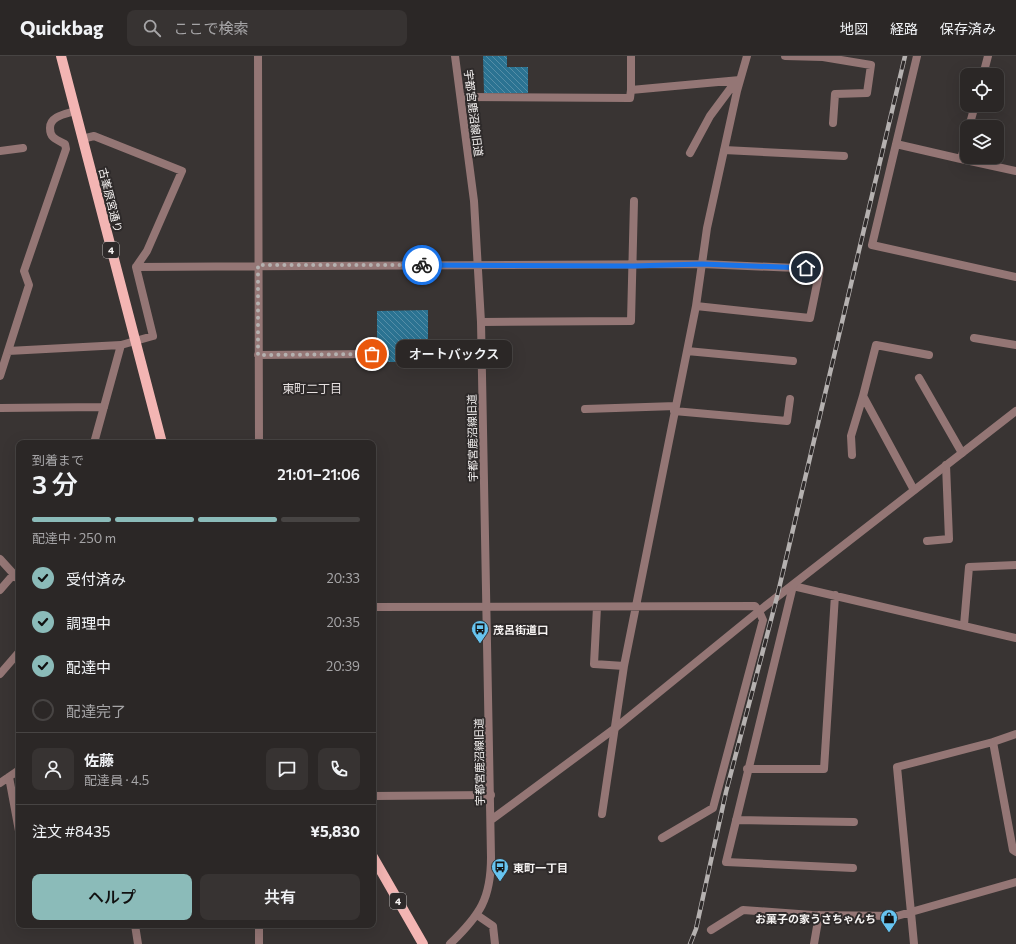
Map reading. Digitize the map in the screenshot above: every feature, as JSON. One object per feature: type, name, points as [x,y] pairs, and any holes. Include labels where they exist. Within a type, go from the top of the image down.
[{"type":"main road","name":"古峯原宮通り","points":[[61,56],[161,440]]},
{"type":"main road","name":"4","points":[[376,862],[423,944]]},
{"type":"street","points":[[258,56],[259,440]]},
{"type":"street","name":"宇都宮鹿沼線旧道","points":[[450,944],[464,931],[477,915],[489,888],[491,874],[491,795],[481,322],[474,201],[455,56]]},
{"type":"street","points":[[461,97],[630,98],[631,56]]},
{"type":"street","points":[[602,814],[624,666],[696,306],[707,228],[738,80],[747,56]]},
{"type":"street","points":[[785,56],[823,57],[871,65],[867,93],[835,94],[833,123]]},
{"type":"street","points":[[917,56],[872,245],[1016,277]]},
{"type":"street","points":[[985,68],[988,56]]},
{"type":"street","points":[[631,90],[738,80]]},
{"type":"street","points":[[690,153],[710,116],[738,80]]},
{"type":"street","points":[[0,376],[30,284],[24,271],[66,149],[64,144],[51,134],[51,122],[55,118],[75,111]]},
{"type":"street","points":[[8,351],[121,345],[134,340],[153,336],[136,267],[146,251],[182,171],[94,136],[82,138]]},
{"type":"street","points":[[896,144],[960,159]]},
{"type":"street","points":[[0,151],[22,148]]},
{"type":"street","points":[[724,150],[844,156]]},
{"type":"street","points":[[984,164],[1016,171]]},
{"type":"street","points":[[481,322],[631,321],[634,201]]},
{"type":"street","points":[[136,267],[478,264],[633,266],[702,264],[820,269],[810,318],[696,306]]},
{"type":"street","points":[[974,338],[1016,346]]},
{"type":"street","points":[[95,440],[121,345]]},
{"type":"street","points":[[852,455],[851,436],[876,345],[929,355]]},
{"type":"street","points":[[686,351],[794,362]]},
{"type":"street","points":[[258,355],[372,354]]},
{"type":"street","points":[[920,378],[962,453]]},
{"type":"street","points":[[863,396],[914,490]]},
{"type":"street","points":[[585,409],[675,409],[787,421],[790,399]]},
{"type":"street","points":[[0,408],[104,407]]},
{"type":"street","points":[[491,820],[614,729],[759,611],[1016,411]]},
{"type":"street","points":[[927,541],[949,539],[946,465]]},
{"type":"street","points":[[0,559],[16,578],[0,590]]},
{"type":"street","points":[[964,626],[969,567],[1016,565]]},
{"type":"street","points":[[793,586],[1016,638]]},
{"type":"street","points":[[793,586],[747,769],[726,862],[853,868]]},
{"type":"street","points":[[747,769],[824,769],[835,595]]},
{"type":"street","points":[[376,607],[755,606],[763,620],[713,808],[662,838]]},
{"type":"street","points":[[597,607],[594,664],[624,666]]},
{"type":"street","points":[[0,674],[16,655]]},
{"type":"street","points":[[914,944],[897,767],[993,742],[1016,734]]},
{"type":"street","points":[[993,742],[1013,850],[1016,852]]},
{"type":"street","points":[[0,782],[16,772]]},
{"type":"street","points":[[9,777],[16,815]]},
{"type":"street","points":[[376,796],[491,795]]},
{"type":"street","points":[[736,820],[854,822]]},
{"type":"street","points":[[711,930],[743,910],[818,915],[897,916],[1016,882]]},
{"type":"street","points":[[477,915],[493,926],[495,944]]},
{"type":"street","points":[[814,944],[818,915]]},
{"type":"street","points":[[135,928],[138,944]]},
{"type":"street","points":[[259,928],[259,944]]},
{"type":"building","points":[[483,56],[507,56],[507,67],[528,67],[528,93],[484,93]]},
{"type":"building","points":[[428,310],[428,362],[377,362],[377,311]]},
{"type":"railway","points":[[690,944],[696,929],[726,792],[777,597],[905,56]]},
{"type":"way so far","points":[[372,354],[258,355],[258,265],[422,265]]},
{"type":"place","name":"オートバックス","points":[[372,354]]},
{"type":"place","name":"茂呂街道口","points":[[480,644]]},
{"type":"place","name":"東町一丁目","points":[[500,882]]},
{"type":"place","name":"お菓子の家うさちゃんち","points":[[889,933]]},
{"type":"district","name":"東町二丁目","points":[[312,388]]},
{"type":"route","points":[[422,265],[633,266],[702,264],[806,268]]}]
